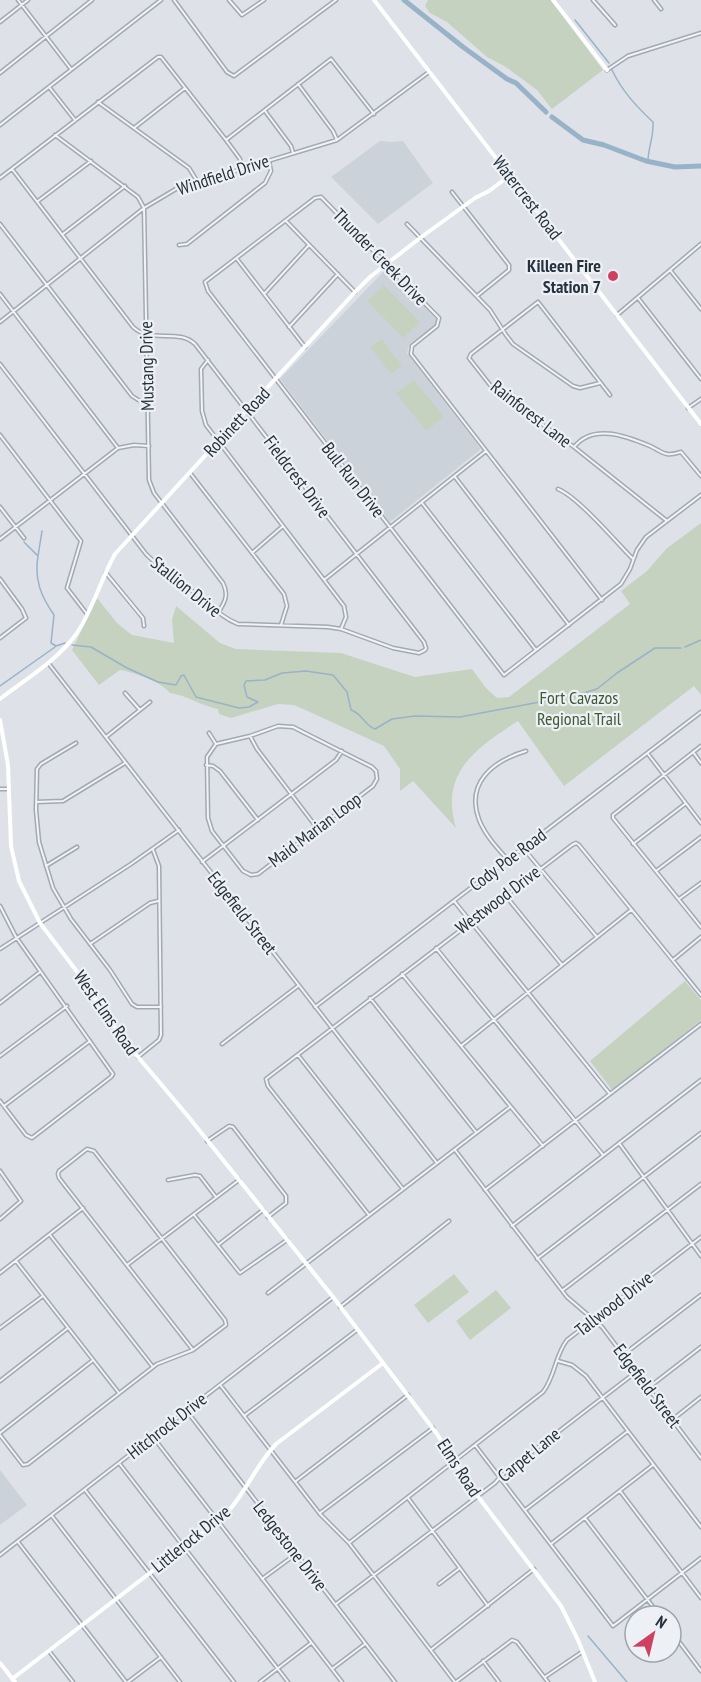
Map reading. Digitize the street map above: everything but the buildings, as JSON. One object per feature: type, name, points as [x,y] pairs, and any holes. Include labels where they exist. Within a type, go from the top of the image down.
[{"type":"street","points":[[18,0],[71,70]]},
{"type":"street","points":[[0,22],[28,0]]},
{"type":"street","points":[[0,73],[92,0]]},
{"type":"street","points":[[0,125],[161,0]]},
{"type":"street","points":[[174,0],[227,72],[234,76],[336,0]]},
{"type":"street","points":[[229,0],[242,15],[264,0]]},
{"type":"street","name":"Watercrest Road","points":[[374,0],[701,424]]},
{"type":"street","points":[[553,0],[607,70],[628,56],[701,33]]},
{"type":"street","points":[[593,0],[615,25]]},
{"type":"street","points":[[654,0],[661,9]]},
{"type":"street","points":[[0,178],[158,57],[161,57],[226,140],[240,159],[242,168]]},
{"type":"street","points":[[226,140],[331,59],[374,114]]},
{"type":"street","name":"Windfield Drive","points":[[0,322],[144,208],[176,189],[338,140],[429,72]]},
{"type":"street","points":[[298,84],[338,140]]},
{"type":"street","points":[[49,87],[75,120]]},
{"type":"street","points":[[134,128],[185,88]]},
{"type":"street","points":[[98,102],[189,168],[197,181]]},
{"type":"street","points":[[265,111],[291,146],[292,153]]},
{"type":"street","points":[[55,135],[125,186],[138,197],[144,208]]},
{"type":"street","points":[[179,245],[187,244],[265,183],[271,171],[269,160]]},
{"type":"street","points":[[37,202],[91,161]]},
{"type":"street","points":[[12,169],[133,327],[147,336]]},
{"type":"street","name":"Robinett Road","points":[[0,699],[73,638],[115,554],[355,292],[420,238],[509,176]]},
{"type":"street","points":[[62,235],[125,186]]},
{"type":"street","points":[[452,192],[509,266],[509,270],[477,296]]},
{"type":"street","name":"Thunder Creek Drive","points":[[205,282],[315,198],[321,197],[439,318],[437,326],[412,346],[411,354],[602,600]]},
{"type":"street","name":"Mustang Drive","points":[[144,208],[149,480],[154,493],[223,583],[226,594],[225,602],[218,613]]},
{"type":"street","points":[[285,220],[355,292]]},
{"type":"street","points":[[0,224],[132,396],[140,401],[148,401]]},
{"type":"street","points":[[407,224],[490,310],[513,344],[573,386],[580,388],[600,383],[610,395]]},
{"type":"street","points":[[617,315],[701,244]]},
{"type":"street","points":[[264,294],[309,245]]},
{"type":"street","points":[[236,258],[305,347]]},
{"type":"street","points":[[670,270],[701,309]]},
{"type":"street","points":[[290,327],[338,274]]},
{"type":"street","name":"Bull Run Drive","points":[[205,282],[208,291],[504,675],[536,650]]},
{"type":"street","points":[[0,294],[118,448]]},
{"type":"street","points":[[638,298],[701,379]]},
{"type":"street","name":"Rainforest Lane","points":[[600,383],[538,302],[471,354],[469,358],[494,390],[574,447],[667,521]]},
{"type":"street","name":"Fieldcrest Drive","points":[[147,336],[179,337],[195,344],[424,642],[425,651]]},
{"type":"street","points":[[208,360],[201,369],[202,411],[206,425],[344,606],[346,616],[341,629]]},
{"type":"street","name":"Stallion Drive","points":[[0,364],[146,554],[163,571],[225,619],[238,624],[341,629],[393,648],[419,653],[425,651]]},
{"type":"street","points":[[688,408],[701,399]]},
{"type":"street","points":[[574,447],[589,436],[603,433],[620,435],[669,455],[681,452],[701,476]]},
{"type":"street","points":[[0,435],[81,541],[67,588],[87,614]]},
{"type":"street","points":[[0,539],[118,448],[134,445],[149,446]]},
{"type":"street","points":[[324,580],[486,451]]},
{"type":"street","points":[[190,473],[285,598],[286,611],[282,625]]},
{"type":"street","points":[[455,477],[569,625]]},
{"type":"street","points":[[558,489],[565,492],[579,505],[633,559]]},
{"type":"street","points":[[422,502],[536,650],[621,584],[646,537],[701,495]]},
{"type":"street","points":[[0,507],[24,538]]},
{"type":"street","points":[[252,553],[283,526]]},
{"type":"street","points":[[105,572],[142,618],[144,626]]},
{"type":"street","points":[[0,579],[26,618],[0,638]]},
{"type":"street","name":"Edgefield Street","points":[[48,661],[437,1163]]},
{"type":"street","points":[[125,693],[140,710]]},
{"type":"street","points":[[106,737],[150,702]]},
{"type":"street","name":"Cody Poe Road","points":[[315,1007],[701,712]]},
{"type":"street","name":"West Elms Road","points":[[0,720],[7,755],[10,839],[19,881],[40,923],[137,1057],[306,1264]]},
{"type":"street","name":"Maid Marian Loop","points":[[278,726],[293,727],[372,767],[377,779],[373,786],[255,875],[243,871],[212,831],[208,818],[206,765],[208,753],[216,744],[278,726]]},
{"type":"street","points":[[209,733],[216,744]]},
{"type":"street","points":[[250,736],[257,749],[317,828]]},
{"type":"street","points":[[76,743],[38,766],[36,772],[39,842],[45,867],[64,908],[134,1006],[161,1007]]},
{"type":"street","points":[[701,746],[613,815],[633,844],[701,927]]},
{"type":"street","points":[[508,860],[481,824],[476,808],[477,793],[483,778],[493,766],[503,759],[526,751]]},
{"type":"street","points":[[202,862],[336,760],[342,752]]},
{"type":"street","points":[[693,752],[701,763]]},
{"type":"street","points":[[648,753],[701,823]]},
{"type":"street","points":[[36,802],[63,801],[126,762]]},
{"type":"street","points":[[206,765],[213,766],[220,771],[258,820]]},
{"type":"street","points":[[0,789],[8,789]]},
{"type":"street","points":[[633,844],[685,804]]},
{"type":"street","points":[[0,949],[153,850],[179,830]]},
{"type":"street","points":[[656,871],[701,837]]},
{"type":"street","name":"Westwood Drive","points":[[369,1215],[273,1093],[266,1080],[572,845],[577,844],[701,995]]},
{"type":"street","points":[[45,867],[77,847]]},
{"type":"street","points":[[524,848],[597,937]]},
{"type":"street","points":[[137,1057],[160,1037],[158,861],[153,850]]},
{"type":"street","points":[[679,900],[701,883]]},
{"type":"street","points":[[505,895],[562,965]]},
{"type":"street","points":[[90,944],[150,903],[159,901]]},
{"type":"street","points":[[454,901],[610,1094]]},
{"type":"street","points":[[0,906],[16,937],[67,1005],[113,1074],[35,1137],[30,1138],[0,1101]]},
{"type":"street","points":[[461,1046],[631,910]]},
{"type":"street","points":[[672,961],[701,937]]},
{"type":"street","points":[[436,948],[603,1155]]},
{"type":"street","points":[[0,1003],[41,971]]},
{"type":"street","points":[[402,974],[543,1146]]},
{"type":"street","points":[[222,1044],[298,986]]},
{"type":"street","points":[[370,998],[477,1132]]},
{"type":"street","points":[[0,1056],[67,1005]]},
{"type":"street","points":[[485,1190],[701,1024]]},
{"type":"street","points":[[4,1107],[90,1041]]},
{"type":"street","points":[[298,1055],[403,1189]]},
{"type":"street","points":[[512,1226],[701,1080]]},
{"type":"street","points":[[268,1293],[510,1107]]},
{"type":"street","points":[[207,1141],[224,1128],[233,1127],[286,1196],[286,1203],[268,1217]]},
{"type":"street","points":[[537,1259],[701,1133]]},
{"type":"street","points":[[619,1143],[701,1256]]},
{"type":"street","points":[[93,1360],[0,1434],[25,1465],[153,1367],[193,1350],[226,1324],[90,1149],[58,1174],[193,1350]]},
{"type":"street","name":"Edgefield Street","points":[[454,1150],[562,1290],[572,1302],[594,1319],[623,1355],[701,1458]]},
{"type":"street","points":[[0,1171],[21,1201],[0,1219]]},
{"type":"street","points":[[168,1180],[200,1176],[216,1197]]},
{"type":"street","points":[[127,1265],[239,1180]]},
{"type":"street","points":[[562,1290],[701,1184]]},
{"type":"street","points":[[0,1273],[83,1208]]},
{"type":"street","points":[[217,1246],[263,1210]]},
{"type":"street","points":[[193,1215],[240,1273],[287,1240]]},
{"type":"street","points":[[340,1307],[449,1221]]},
{"type":"street","points":[[50,1235],[153,1367]]},
{"type":"street","name":"Tallwood Drive","points":[[349,1543],[543,1392],[551,1380],[564,1344],[701,1237]]},
{"type":"street","points":[[16,1261],[118,1393]]},
{"type":"street","name":"Elms Road","points":[[306,1264],[433,1428],[455,1461],[459,1472],[561,1606],[595,1682]]},
{"type":"street","points":[[623,1355],[701,1295]]},
{"type":"street","points":[[0,1328],[43,1296]]},
{"type":"street","name":"Hitchrock Drive","points":[[0,1555],[333,1297]]},
{"type":"street","points":[[0,1381],[68,1328]]},
{"type":"street","points":[[244,1416],[357,1329]]},
{"type":"street","points":[[648,1388],[701,1347]]},
{"type":"street","points":[[557,1361],[568,1363],[582,1372],[701,1527]]},
{"type":"street","name":"Littlerock Drive","points":[[14,1681],[82,1625],[218,1521],[233,1507],[270,1450],[383,1363]]},
{"type":"street","name":"Carpet Lane","points":[[336,1604],[636,1372]]},
{"type":"street","points":[[220,1385],[320,1514],[349,1543],[456,1682],[510,1641],[515,1640],[548,1682]]},
{"type":"street","points":[[296,1482],[408,1395]]},
{"type":"street","points":[[672,1420],[701,1397]]},
{"type":"street","name":"Ledgestone Drive","points":[[186,1410],[395,1682]]},
{"type":"street","points":[[320,1514],[433,1428]]},
{"type":"street","points":[[525,1511],[628,1431]]},
{"type":"street","points":[[153,1436],[342,1682]]},
{"type":"street","points":[[475,1445],[613,1626],[701,1557]]},
{"type":"street","points":[[697,1452],[701,1449]]},
{"type":"street","points":[[119,1463],[288,1682]]},
{"type":"street","points":[[550,1545],[653,1465]]},
{"type":"street","points":[[84,1489],[234,1682]]},
{"type":"street","points":[[620,1491],[701,1598]]},
{"type":"street","points":[[408,1498],[488,1606]]},
{"type":"street","points":[[51,1515],[180,1682]]},
{"type":"street","points":[[585,1518],[651,1604]]},
{"type":"street","points":[[17,1542],[127,1682],[161,1657]]},
{"type":"street","points":[[262,1579],[296,1554]]},
{"type":"street","points":[[439,1584],[460,1568]]},
{"type":"street","points":[[431,1650],[534,1569]]},
{"type":"street","points":[[260,1682],[311,1642]]},
{"type":"street","points":[[332,1669],[366,1644]]},
{"type":"street","points":[[683,1647],[701,1671]]},
{"type":"street","points":[[49,1651],[73,1682]]},
{"type":"street","points":[[545,1677],[583,1652]]},
{"type":"street","points":[[483,1661],[499,1682]]},
{"type":"street","points":[[0,1662],[14,1681]]},
{"type":"shaded area","points":[[380,141],[403,141],[433,183],[378,224],[331,177]]},
{"type":"shaded area","points":[[387,268],[436,319],[436,324],[409,345],[407,353],[481,449],[390,522],[280,379]]},
{"type":"shaded area","points":[[0,1470],[27,1505],[0,1525]]},
{"type":"green space","points":[[428,0],[551,0],[603,70],[552,109],[537,90],[506,67],[487,57],[447,22],[430,13],[425,6]]},
{"type":"green space","points":[[384,285],[420,322],[403,338],[367,301]]},
{"type":"green space","points":[[382,339],[402,366],[391,374],[370,347]]},
{"type":"green space","points":[[414,380],[444,417],[426,431],[396,393]]},
{"type":"green space","name":"Fort Cavazos Regional Trail","points":[[701,523],[701,695],[694,686],[564,786],[518,721],[476,752],[457,777],[452,808],[456,828],[413,781],[400,791],[400,769],[384,746],[294,705],[278,704],[231,718],[219,714],[218,709],[170,693],[154,681],[126,671],[120,670],[99,685],[72,650],[97,598],[117,623],[132,635],[174,643],[172,620],[176,606],[220,643],[236,649],[341,653],[415,677],[472,669],[486,688],[497,698],[509,697],[630,604],[621,591],[647,571],[666,549]]},
{"type":"green space","points":[[685,981],[701,1000],[701,1020],[613,1091],[590,1061]]},
{"type":"green space","points":[[454,1274],[469,1292],[428,1323],[414,1305]]},
{"type":"green space","points":[[496,1290],[511,1308],[470,1340],[456,1321]]},
{"type":"waterway","points":[[404,0],[463,47],[516,83],[546,112]]},
{"type":"waterway","points":[[575,20],[609,63]]},
{"type":"waterway","points":[[612,70],[630,98],[653,122],[648,162]]},
{"type":"waterway","points":[[552,117],[583,140],[604,145],[646,161],[675,167],[701,166]]},
{"type":"waterway","points":[[38,556],[42,531]]},
{"type":"waterway","points":[[24,542],[38,556],[38,580],[45,601],[54,615],[51,643],[56,646],[65,643]]},
{"type":"waterway","points":[[685,647],[701,640]]},
{"type":"waterway","points":[[72,645],[91,647],[127,668],[158,682],[176,685],[184,675],[196,697],[239,708],[249,707],[258,702],[247,697],[244,685],[246,681],[265,680],[282,673],[306,671],[333,675],[347,692],[351,710],[375,729],[392,719],[415,716],[460,717],[577,695],[597,689],[655,648],[681,648]]},
{"type":"waterway","points":[[0,686],[55,647]]},
{"type":"waterway","points":[[588,1636],[627,1682]]},
{"type":"place","name":"Killeen Fire Station 7","points":[[613,276]]}]
